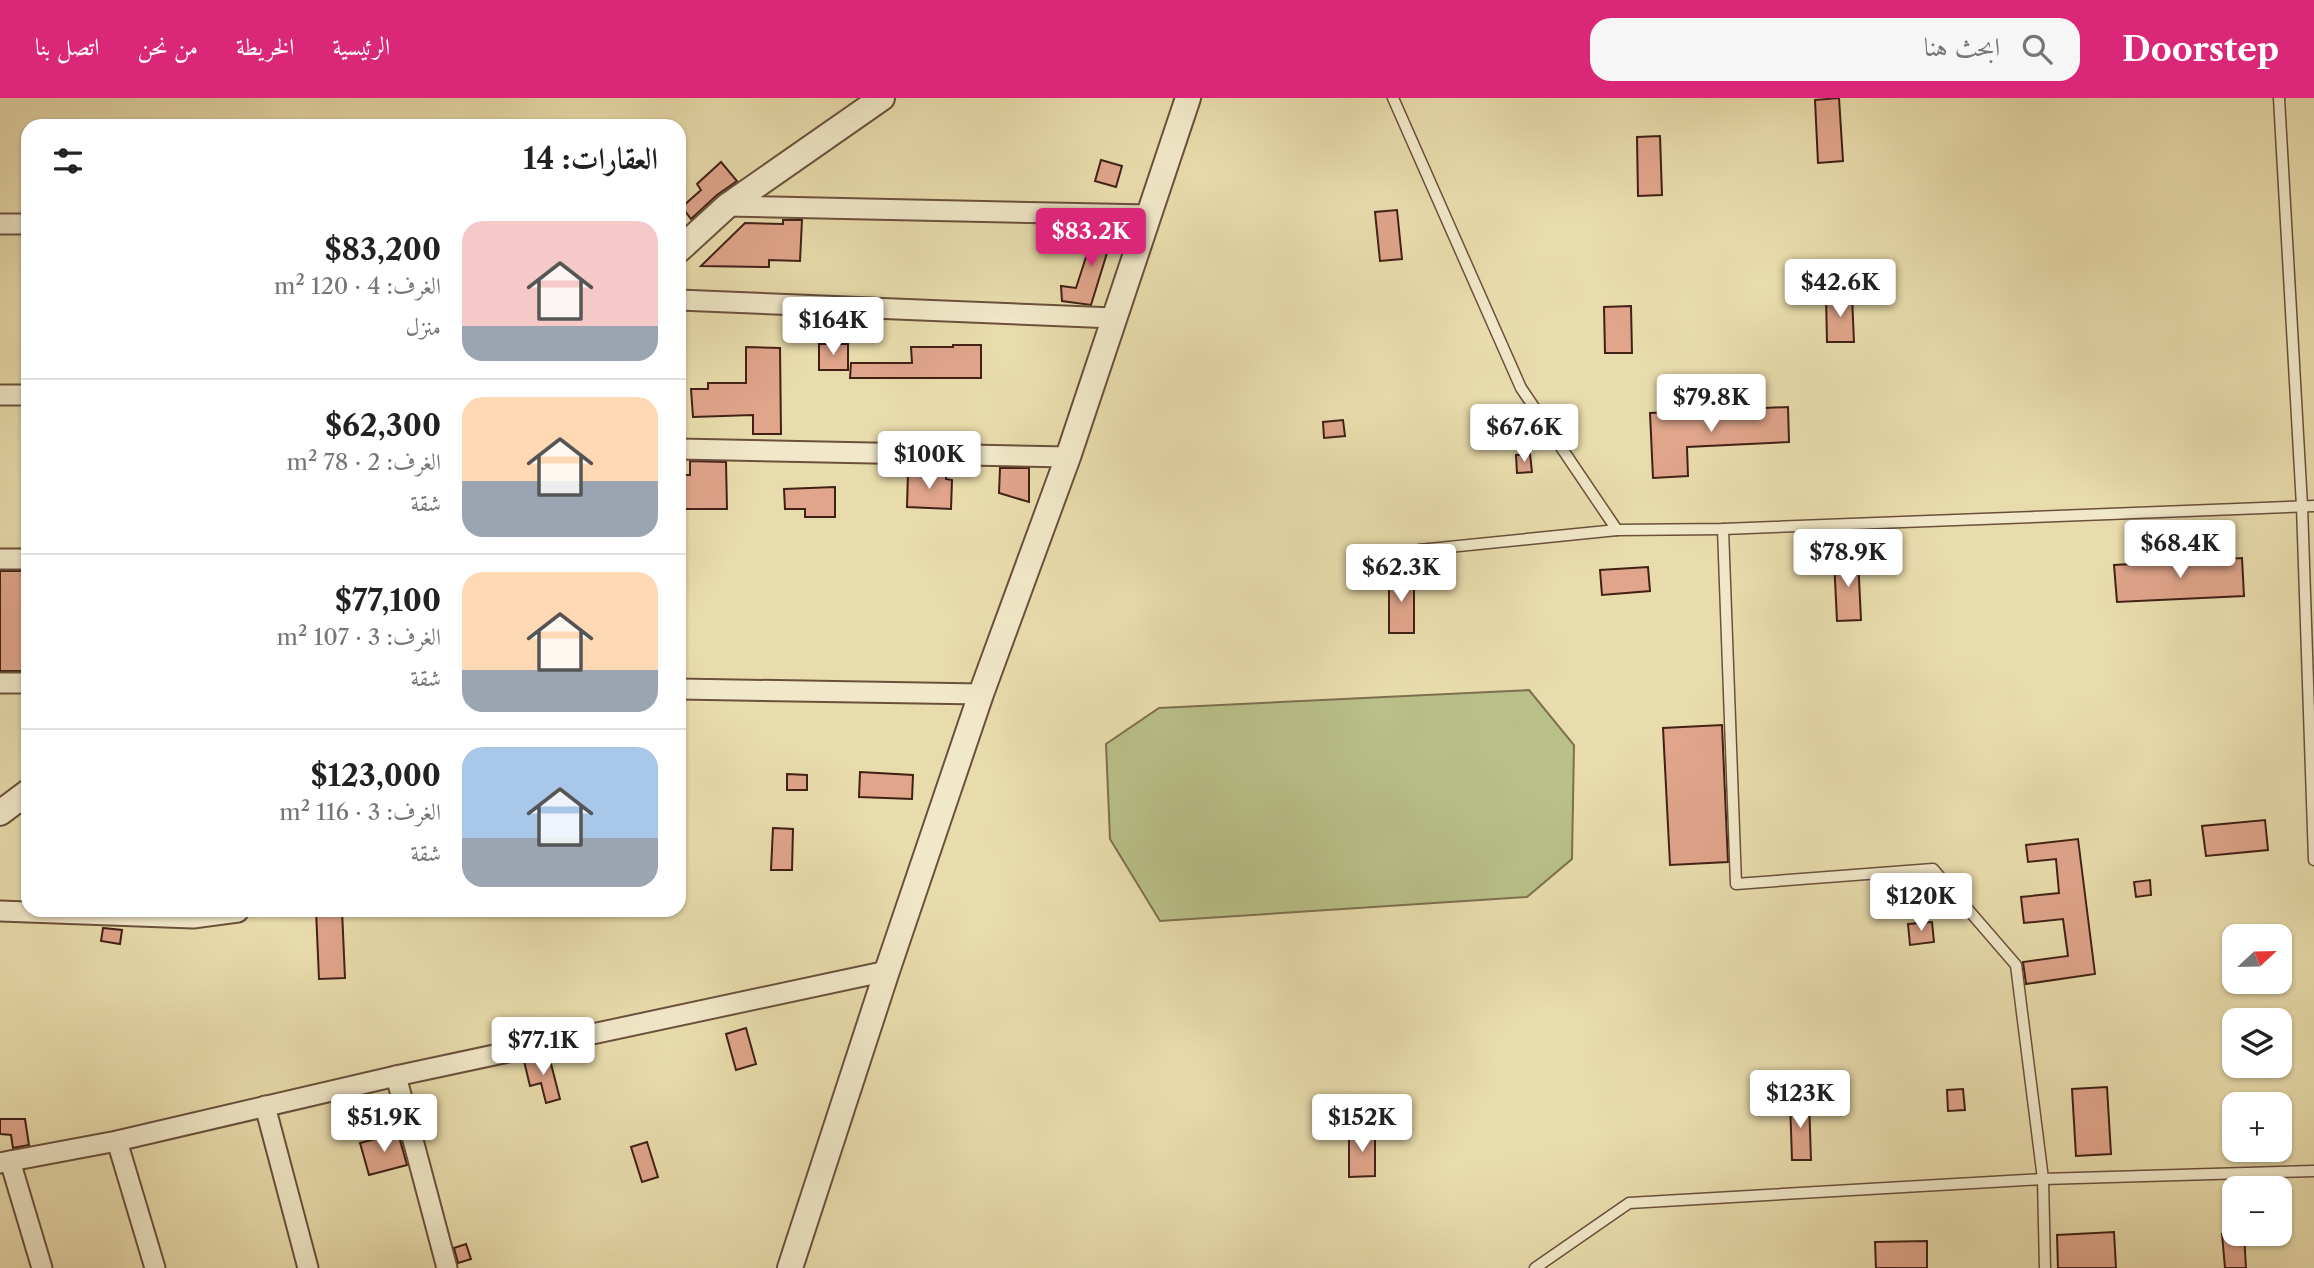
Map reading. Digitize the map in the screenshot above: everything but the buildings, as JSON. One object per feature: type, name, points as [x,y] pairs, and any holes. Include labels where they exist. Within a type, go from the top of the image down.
[{"type":"street","points":[[790,1268],[981,694],[1068,457],[1188,98]]},
{"type":"street","points":[[689,233],[874,99]]},
{"type":"street","points":[[727,206],[1149,215]]},
{"type":"street","points":[[0,224],[21,224]]},
{"type":"street","points":[[686,300],[1114,318]]},
{"type":"street","points":[[0,395],[21,395]]},
{"type":"street","points":[[686,449],[1068,457]]},
{"type":"street","points":[[0,559],[21,559]]},
{"type":"street","points":[[0,683],[21,682]]},
{"type":"street","points":[[686,690],[981,694]]},
{"type":"street","points":[[0,813],[21,797]]},
{"type":"street","points":[[0,911],[21,912]]},
{"type":"street","points":[[165,917],[200,917]]},
{"type":"street","points":[[42,1268],[5,1162],[117,1141],[396,1076],[887,971]]},
{"type":"street","points":[[396,1076],[447,1268]]},
{"type":"street","points":[[265,1106],[308,1268]]},
{"type":"street","points":[[117,1141],[155,1268]]},
{"type":"lane","points":[[1393,98],[1521,388],[1617,530]]},
{"type":"lane","points":[[2279,98],[2302,506],[2314,860]]},
{"type":"lane","points":[[1419,550],[1617,530],[1723,529],[2314,506]]},
{"type":"lane","points":[[1723,529],[1736,884],[1933,869],[2017,965],[2043,1179],[2045,1268]]},
{"type":"lane","points":[[1535,1268],[1629,1203],[2043,1179],[2314,1171]]},
{"type":"green space","points":[[1529,690],[1574,745],[1572,859],[1527,897],[1160,921],[1110,839],[1106,744],[1159,708]]}]
